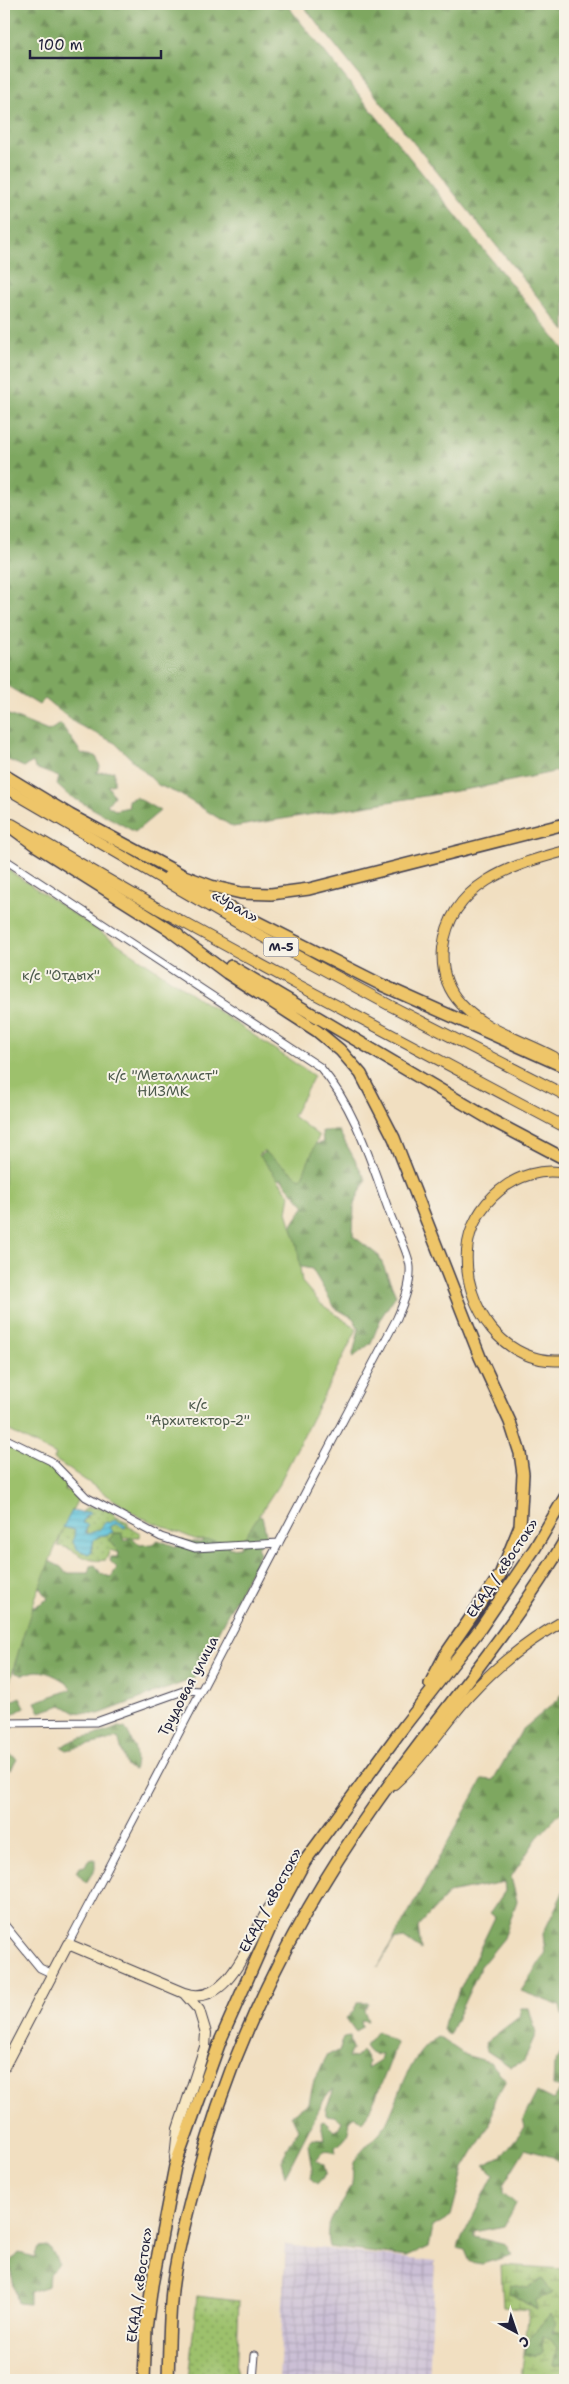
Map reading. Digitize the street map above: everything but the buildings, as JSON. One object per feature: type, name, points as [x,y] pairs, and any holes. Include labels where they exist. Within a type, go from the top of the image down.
[{"type":"highway","points":[[4,775],[163,874],[254,922],[440,1013],[565,1065]]},
{"type":"highway","points":[[70,815],[184,876],[211,886],[242,893],[271,894],[309,889],[565,824]]},
{"type":"highway","points":[[4,821],[35,845],[172,932],[493,1121],[565,1159]]},
{"type":"highway","points":[[172,932],[228,973],[317,1031],[340,1050],[361,1074],[394,1138],[517,1445],[523,1474],[524,1494],[520,1526],[500,1575],[445,1655],[418,1707]]},
{"type":"highway","name":"ЕКАД / «Восток»","points":[[144,2380],[146,2329],[174,2166],[220,2039],[259,1950],[305,1861],[418,1707],[480,1629],[535,1548],[565,1497]]},
{"type":"highway","points":[[168,2380],[172,2290],[186,2218],[208,2132],[256,2008],[286,1947],[325,1878],[382,1794],[503,1634],[550,1567],[565,1540]]},
{"type":"main road","name":"«Урал»","points":[[4,787],[170,886],[391,1006],[565,1095]]},
{"type":"main road","name":"М-5","points":[[4,821],[300,986],[565,1128]]},
{"type":"main road","points":[[565,851],[515,867],[478,886],[465,897],[450,918],[442,958],[444,974],[451,990],[462,1005],[482,1022],[565,1065]]},
{"type":"main road","points":[[565,1173],[539,1172],[521,1177],[499,1190],[477,1217],[470,1232],[467,1250],[472,1286],[481,1311],[496,1335],[506,1345],[525,1355],[549,1361],[565,1360]]},
{"type":"main road","points":[[382,1794],[414,1766],[468,1698],[492,1672],[516,1651],[565,1620]]},
{"type":"main road","points":[[68,1944],[184,1993],[205,1993],[223,1984],[241,1961],[272,1903],[291,1886]]},
{"type":"main road","name":"Трудовая улица","points":[[4,2068],[68,1944]]},
{"type":"main road","points":[[174,2166],[178,2129],[205,2040],[203,2018],[199,2010],[184,1993]]},
{"type":"street","name":"Трудовая улица","points":[[4,859],[320,1066],[337,1086],[349,1109],[372,1162],[410,1266],[408,1291],[397,1318],[68,1944]]},
{"type":"street","points":[[4,1438],[51,1461],[86,1497],[161,1537],[194,1548],[279,1543]]},
{"type":"street","points":[[4,1723],[96,1722],[186,1690],[201,1691]]},
{"type":"street","points":[[4,1924],[40,1968],[53,1974]]},
{"type":"street","points":[[253,2380],[254,2355]]},
{"type":"shaded area","points":[[286,2244],[435,2262],[429,2380],[279,2380]]},
{"type":"green space","points":[[4,4],[286,4],[565,351],[565,766],[558,771],[487,786],[233,827],[179,794],[158,785],[115,743],[75,723],[45,699],[39,705],[4,684]]},
{"type":"green space","points":[[302,4],[565,4],[565,331]]},
{"type":"green space","points":[[4,713],[48,731],[61,724],[82,754],[96,756],[100,767],[96,773],[114,771],[114,784],[108,786],[114,796],[107,805],[115,810],[129,807],[128,800],[136,797],[160,811],[135,832],[68,795],[57,785],[59,777],[35,768],[33,762],[24,767],[4,758]]},
{"type":"green space","points":[[4,867],[314,1076],[293,1116],[319,1136],[301,1179],[263,1151],[259,1155],[290,1195],[287,1212],[297,1244],[302,1282],[321,1304],[357,1329],[279,1484],[242,1541],[197,1540],[138,1516],[54,1459],[56,1455],[4,1428]]},
{"type":"green space","points":[[322,1131],[339,1131],[366,1180],[354,1204],[353,1236],[379,1256],[396,1295],[382,1316],[371,1343],[352,1358],[359,1329],[353,1318],[335,1308],[312,1269],[301,1267],[291,1249],[289,1242],[290,1229],[305,1206],[281,1179],[269,1181],[250,1166],[266,1150],[323,1143]]},
{"type":"green space","points":[[4,1445],[52,1466],[67,1483],[65,1490],[80,1495],[67,1520],[36,1597],[4,1703]]},
{"type":"green space","points":[[87,1507],[99,1507],[113,1512],[116,1517],[128,1522],[128,1526],[140,1533],[140,1537],[109,1540],[119,1553],[110,1550],[106,1560],[98,1561],[85,1558],[70,1549],[58,1546],[63,1527],[75,1530],[91,1552],[94,1539],[113,1532],[109,1527],[116,1524],[106,1522],[100,1530],[88,1534],[82,1523],[89,1512],[81,1513]]},
{"type":"green space","points":[[257,1515],[262,1517],[267,1537],[257,1547],[260,1553],[193,1679],[99,1714],[74,1712],[62,1705],[40,1712],[35,1702],[72,1689],[61,1679],[51,1674],[37,1671],[23,1674],[14,1672],[24,1613],[48,1599],[34,1577],[47,1560],[61,1567],[66,1573],[89,1573],[91,1566],[95,1565],[101,1574],[111,1577],[117,1568],[110,1561],[111,1557],[118,1557],[119,1553],[109,1540],[114,1533],[121,1533],[125,1541],[132,1537],[140,1545],[152,1544],[158,1540],[177,1547],[182,1540],[201,1543],[208,1534],[227,1536],[232,1541],[228,1548],[240,1547],[246,1524]]},
{"type":"green space","points":[[565,1687],[565,1805],[537,1838],[511,1877],[517,1901],[504,1938],[481,1966],[449,2035],[443,2030],[445,2021],[495,1917],[490,1913],[505,1891],[504,1882],[449,1893],[418,1927],[421,1950],[404,1938],[394,1940],[378,1967],[483,1779],[493,1780],[522,1730],[559,1699]]},
{"type":"green space","points":[[11,1688],[11,1701],[20,1697],[25,1707],[12,1715],[11,1719],[4,1720],[4,1703]]},
{"type":"green space","points":[[118,1727],[125,1728],[133,1743],[136,1760],[134,1770],[127,1767],[118,1738],[67,1750],[62,1747],[73,1740]]},
{"type":"green space","points":[[4,1752],[17,1759],[11,1770],[4,1767]]},
{"type":"green space","points":[[95,1859],[95,1869],[86,1883],[76,1872],[79,1867],[85,1866],[88,1860]]},
{"type":"green space","points":[[565,1888],[565,2016],[562,2015],[560,2006],[521,1991],[545,1954],[543,1934]]},
{"type":"green space","points":[[357,2003],[369,2003],[364,2010],[368,2021],[361,2020],[362,2027],[355,2031],[346,2018],[354,2011]]},
{"type":"green space","points":[[521,2008],[529,2008],[536,2033],[524,2061],[511,2067],[487,2051],[485,2043],[519,2017]]},
{"type":"green space","points":[[377,2031],[396,2043],[381,2085],[362,2122],[355,2116],[350,2119],[347,2136],[335,2147],[336,2153],[324,2152],[315,2160],[324,2165],[326,2174],[317,2184],[311,2179],[312,2171],[308,2144],[313,2139],[324,2140],[321,2122],[324,2121],[334,2131],[338,2129],[342,2121],[334,2116],[326,2115],[326,2109],[334,2089],[326,2096],[285,2176],[281,2161],[298,2129],[291,2115],[309,2103],[314,2080],[328,2054],[339,2052],[344,2037],[350,2036],[352,2049],[348,2057],[355,2058],[362,2051],[368,2061],[367,2068],[380,2060],[382,2055],[372,2054],[365,2046]]},
{"type":"green space","points":[[439,2037],[465,2055],[490,2062],[506,2080],[494,2101],[490,2124],[464,2168],[451,2216],[433,2227],[429,2247],[407,2257],[329,2247],[327,2237],[330,2222],[346,2197],[351,2185],[354,2162],[386,2124],[413,2063],[429,2043]]},
{"type":"green space","points":[[565,2047],[565,2167],[553,2157],[525,2149],[503,2185],[503,2193],[516,2204],[504,2226],[474,2232],[474,2237],[506,2245],[512,2255],[482,2264],[470,2262],[465,2250],[457,2248],[494,2175],[484,2165],[501,2157],[525,2127],[523,2119],[537,2092],[553,2100],[562,2087],[553,2085],[554,2065]]},
{"type":"green space","points":[[49,2247],[59,2264],[49,2274],[48,2286],[29,2292],[29,2304],[18,2303],[9,2264],[19,2253],[34,2257],[38,2248]]},
{"type":"green space","points":[[501,2265],[565,2269],[565,2305],[563,2306],[565,2331],[552,2332],[557,2322],[550,2314],[527,2341],[525,2354],[534,2356],[542,2353],[543,2336],[551,2340],[557,2348],[553,2365],[565,2365],[565,2380],[521,2379],[529,2310],[503,2307]],"holes":[[[542,2279],[553,2293],[536,2300],[537,2310],[509,2293],[510,2285],[528,2288]]]},
{"type":"green space","points":[[542,2278],[554,2293],[538,2310],[509,2293],[509,2285]]},
{"type":"green space","points":[[197,2296],[239,2301],[236,2380],[188,2380]]},
{"type":"green space","points":[[550,2313],[558,2322],[552,2332],[565,2331],[565,2365],[553,2365],[544,2336],[542,2353],[534,2356],[525,2354],[527,2341]]},
{"type":"water","points":[[72,1511],[89,1512],[90,1514],[86,1515],[82,1523],[88,1525],[85,1532],[88,1534],[99,1530],[106,1522],[110,1523],[115,1519],[126,1526],[125,1528],[116,1524],[109,1527],[113,1532],[94,1539],[91,1552],[88,1554],[77,1549],[73,1542],[75,1530],[63,1527]]},
{"type":"park label","name":"к/с \"Отдых\"","points":[[61,975]]},
{"type":"park label","name":"к/с \"Металлист\" НИЗМК","points":[[163,1084]]},
{"type":"park label","name":"к/с \"Архитектор-2\"","points":[[198,1412]]}]
